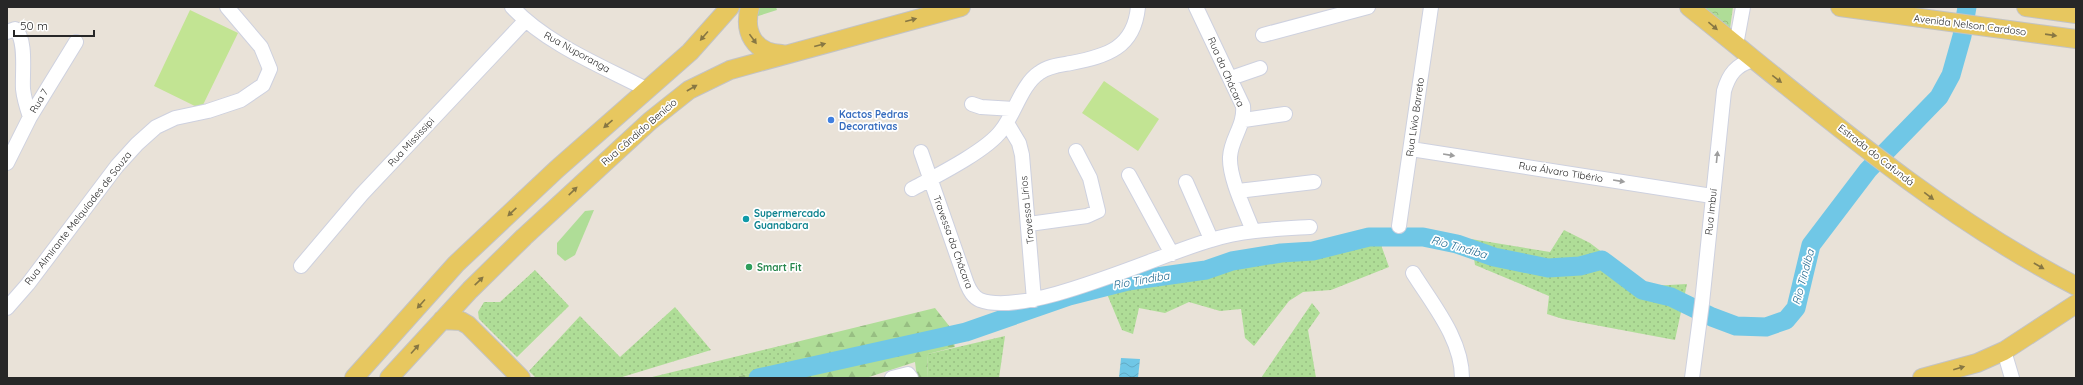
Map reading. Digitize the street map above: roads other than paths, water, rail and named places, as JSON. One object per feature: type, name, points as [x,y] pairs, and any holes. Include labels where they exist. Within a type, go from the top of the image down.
[{"type":"main road","points":[[354,378],[456,264],[557,170],[690,52],[730,7]]},
{"type":"main road","points":[[750,7],[747,16],[748,33],[762,50],[782,54]]},
{"type":"main road","name":"Rua Cândido Benício","points":[[389,378],[464,297],[576,188],[650,121],[689,90],[720,73],[782,54],[960,7]]},
{"type":"main road","name":"Estrada do Cafundá","points":[[1689,7],[1753,60],[1866,148],[1977,230],[2076,286]]},
{"type":"main road","name":"Avenida Nelson Cardoso","points":[[1840,7],[2076,39]]},
{"type":"main road","points":[[2026,7],[2076,14]]},
{"type":"main road","points":[[464,297],[468,325]]},
{"type":"main road","points":[[1922,378],[1977,363],[2004,351],[2076,304]]},
{"type":"main road","points":[[442,320],[461,321],[468,325],[521,378]]},
{"type":"street","name":"Rua Almirante Melquíades de Souza","points":[[7,308],[28,284],[117,166],[137,144],[156,127],[175,118],[208,111],[240,100],[263,85],[270,69],[261,47],[227,7]]},
{"type":"street","name":"Rua Nuporanga","points":[[512,7],[525,21],[543,34],[648,90]]},
{"type":"street","points":[[912,189],[931,179],[994,139],[1007,123],[1031,80],[1038,73],[1053,67],[1096,58],[1109,52],[1123,42],[1132,33],[1136,24],[1138,7]]},
{"type":"street","name":"Rua da Chácara","points":[[1196,7],[1243,106],[1244,120],[1230,157],[1238,191],[1253,230]]},
{"type":"street","points":[[1264,35],[1368,7]]},
{"type":"street","name":"Rua Lívio Barreto","points":[[1399,226],[1431,7]]},
{"type":"street","points":[[1736,45],[1743,7]]},
{"type":"street","name":"Rua Mississipi","points":[[301,266],[362,194],[525,21]]},
{"type":"street","points":[[7,32],[15,29],[20,35],[23,89],[30,117]]},
{"type":"street","name":"Rua 7","points":[[7,163],[30,117],[76,42]]},
{"type":"street","name":"Rua Imbuí","points":[[1692,378],[1702,303],[1724,91],[1727,80],[1737,67],[1753,60]]},
{"type":"street","points":[[1230,78],[1260,68]]},
{"type":"street","points":[[972,104],[981,107],[1014,109]]},
{"type":"street","points":[[1244,120],[1285,114]]},
{"type":"street","name":"Travessa Lírios","points":[[1007,123],[1019,143],[1022,155],[1023,181],[1029,224],[1034,300]]},
{"type":"street","name":"Rua Álvaro Tibério","points":[[1411,149],[1712,196]]},
{"type":"street","points":[[1029,224],[1087,216],[1098,212],[1090,178],[1076,151]]},
{"type":"street","name":"Travessa da Chácara","points":[[921,152],[970,291],[981,300],[992,302],[1034,300],[1211,240],[1253,230],[1310,228]]},
{"type":"street","points":[[1129,175],[1172,254]]},
{"type":"street","points":[[1186,182],[1211,240]]},
{"type":"street","points":[[1238,191],[1314,182]]},
{"type":"street","points":[[1413,273],[1456,344],[1462,369],[1462,378]]},
{"type":"street","points":[[2004,351],[2012,378]]},
{"type":"street","points":[[892,378],[908,374],[911,378]]},
{"type":"water","points":[[1121,358],[1140,359],[1138,378],[1119,378]]},
{"type":"waterway","name":"Rio Tindiba","points":[[758,378],[966,332],[1069,296],[1128,281],[1206,270],[1232,261],[1281,253],[1313,251],[1369,237],[1423,237],[1457,244],[1494,257],[1548,268],[1580,266],[1602,260],[1642,290],[1671,297],[1712,317],[1736,326],[1766,327],[1786,320],[1796,308],[1811,245],[1868,170],[1939,97],[1951,75],[1962,36],[1967,7]]},
{"type":"place","name":"Kactos Pedras Decorativas","points":[[831,120]]},
{"type":"place","name":"Supermercado Guanabara","points":[[746,219]]},
{"type":"place","name":"Smart Fit","points":[[749,267]]}]
